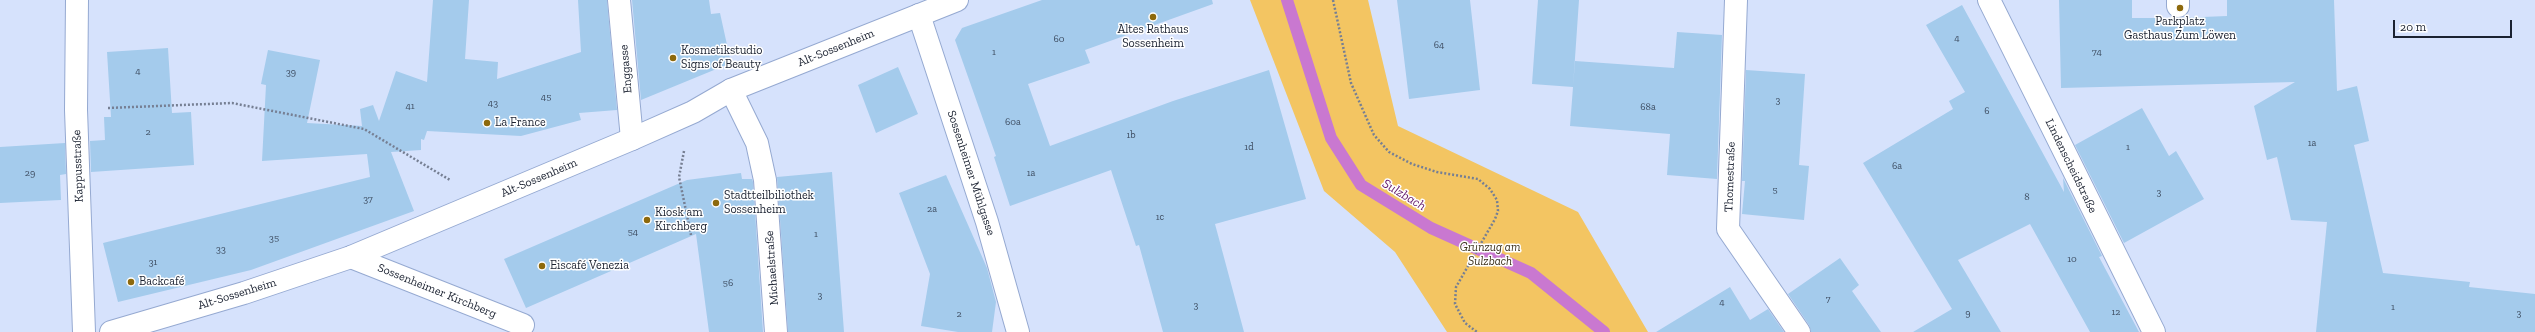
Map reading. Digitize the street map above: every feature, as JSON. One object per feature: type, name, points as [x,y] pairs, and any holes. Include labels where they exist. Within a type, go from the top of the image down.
[{"type":"street","name":"Kappusstraße","points":[[77,0],[76,110],[84,332]]},
{"type":"street","name":"Enggasse","points":[[619,0],[632,139]]},
{"type":"street","name":"Alt-Sossenheim","points":[[112,332],[244,293],[351,257],[632,139],[693,112],[731,90],[957,0]]},
{"type":"street","name":"Thomestraße","points":[[1736,0],[1728,229],[1799,332]]},
{"type":"street","name":"Lindenscheidstraße","points":[[1989,0],[2154,332]]},
{"type":"street","name":"Sossenheimer Mühlgasse","points":[[919,15],[988,222],[1018,332]]},
{"type":"street","name":"Michaelstraße","points":[[731,90],[757,143],[765,180],[776,332]]},
{"type":"street","name":"Sossenheimer Kirchberg","points":[[351,257],[523,325]]},
{"type":"path","points":[[1333,0],[1351,84],[1374,135],[1389,152],[1412,164],[1437,172],[1478,179],[1490,189],[1497,200],[1498,211],[1495,219],[1459,279],[1456,287],[1455,304],[1465,323],[1477,332]]},
{"type":"path","points":[[76,110],[232,103],[364,129],[485,201]]},
{"type":"path","points":[[691,235],[679,177],[693,112]]},
{"type":"green space","name":"Grünzug am Sulzbach","points":[[1250,0],[1368,0],[1398,126],[1578,212],[1648,332],[1447,332],[1395,252],[1324,191]]},
{"type":"building","points":[[433,0],[469,0],[465,59],[498,62],[497,79],[581,52],[578,0],[607,0],[617,110],[579,113],[581,120],[521,136],[427,131],[424,140],[421,139],[421,150],[391,152],[414,211],[251,270],[118,302],[103,243],[370,177],[367,154],[262,161],[266,85],[261,84],[268,50],[320,60],[307,123],[362,126],[360,109],[373,105],[379,121],[396,71],[427,82]]},
{"type":"building","points":[[632,0],[709,0],[711,14],[720,13],[731,63],[641,100]]},
{"type":"building","points":[[1042,0],[1212,0],[1213,4],[1085,50],[1090,63],[1028,84],[1050,146],[1173,101],[1269,70],[1306,199],[1215,224],[1244,332],[1163,332],[1139,245],[1136,246],[1111,170],[1010,206],[994,157],[996,156],[955,40],[962,28]]},
{"type":"building","points":[[1397,0],[1470,0],[1480,90],[1409,99]]},
{"type":"building","points":[[1538,0],[1579,0],[1573,87],[1532,84]]},
{"type":"building","points":[[2059,0],[2132,0],[2132,18],[2178,18],[2227,16],[2227,0],[2334,0],[2337,91],[2357,86],[2369,141],[2354,145],[2383,273],[2470,282],[2469,287],[2535,294],[2535,332],[2316,332],[2327,222],[2291,220],[2277,157],[2267,160],[2254,106],[2295,82],[2061,88]]},
{"type":"building","points":[[1962,5],[2064,192],[2063,178],[2102,256],[2099,257],[2139,332],[2090,332],[2030,224],[1958,260],[2001,332],[1913,332],[1952,309],[1863,163],[1953,109],[1949,101],[1965,92],[1926,25]]},
{"type":"building","points":[[1677,32],[1722,35],[1717,179],[1667,175],[1670,134],[1570,126],[1575,61],[1674,68]]},
{"type":"building","points":[[168,48],[172,113],[191,112],[194,165],[91,172],[90,141],[105,140],[104,117],[111,117],[107,52]]},
{"type":"building","points":[[898,67],[918,114],[876,133],[858,85]]},
{"type":"building","points":[[1746,70],[1805,74],[1799,165],[1809,166],[1804,220],[1742,214],[1745,181],[1742,181]]},
{"type":"building","points":[[2142,108],[2169,156],[2176,151],[2204,199],[2124,243],[2075,145]]},
{"type":"building","points":[[65,143],[66,174],[60,175],[61,200],[0,203],[0,147]]},
{"type":"building","points":[[832,172],[844,332],[788,332],[777,177]]},
{"type":"building","points":[[741,173],[742,179],[752,179],[753,182],[763,332],[709,332],[696,234],[526,308],[504,259],[687,180]]},
{"type":"building","points":[[946,175],[987,268],[996,302],[992,332],[958,332],[921,326],[930,274],[899,193]]},
{"type":"building","points":[[1840,258],[1859,285],[1852,291],[1881,332],[1811,332],[1809,325],[1788,294]]},
{"type":"building","points":[[1730,287],[1750,320],[1768,309],[1784,332],[1656,332]]},
{"type":"waterway","name":"Sulzbach","points":[[1287,0],[1331,138],[1361,185],[1431,228],[1531,273],[1604,332]]},
{"type":"place","name":"Parkplatz Gasthaus Zum Löwen","points":[[2180,8]]},
{"type":"place","name":"Altes Rathaus Sossenheim","points":[[1153,17]]},
{"type":"place","name":"Kosmetikstudio Signs of Beauty","points":[[673,58]]},
{"type":"place","name":"La France","points":[[487,123]]},
{"type":"place","name":"Stadtteilbiliothek Sossenheim","points":[[716,203]]},
{"type":"place","name":"Kiosk am Kirchberg","points":[[647,220]]},
{"type":"place","name":"Eiscafé Venezia","points":[[542,266]]},
{"type":"place","name":"Backcafé","points":[[131,282]]}]
